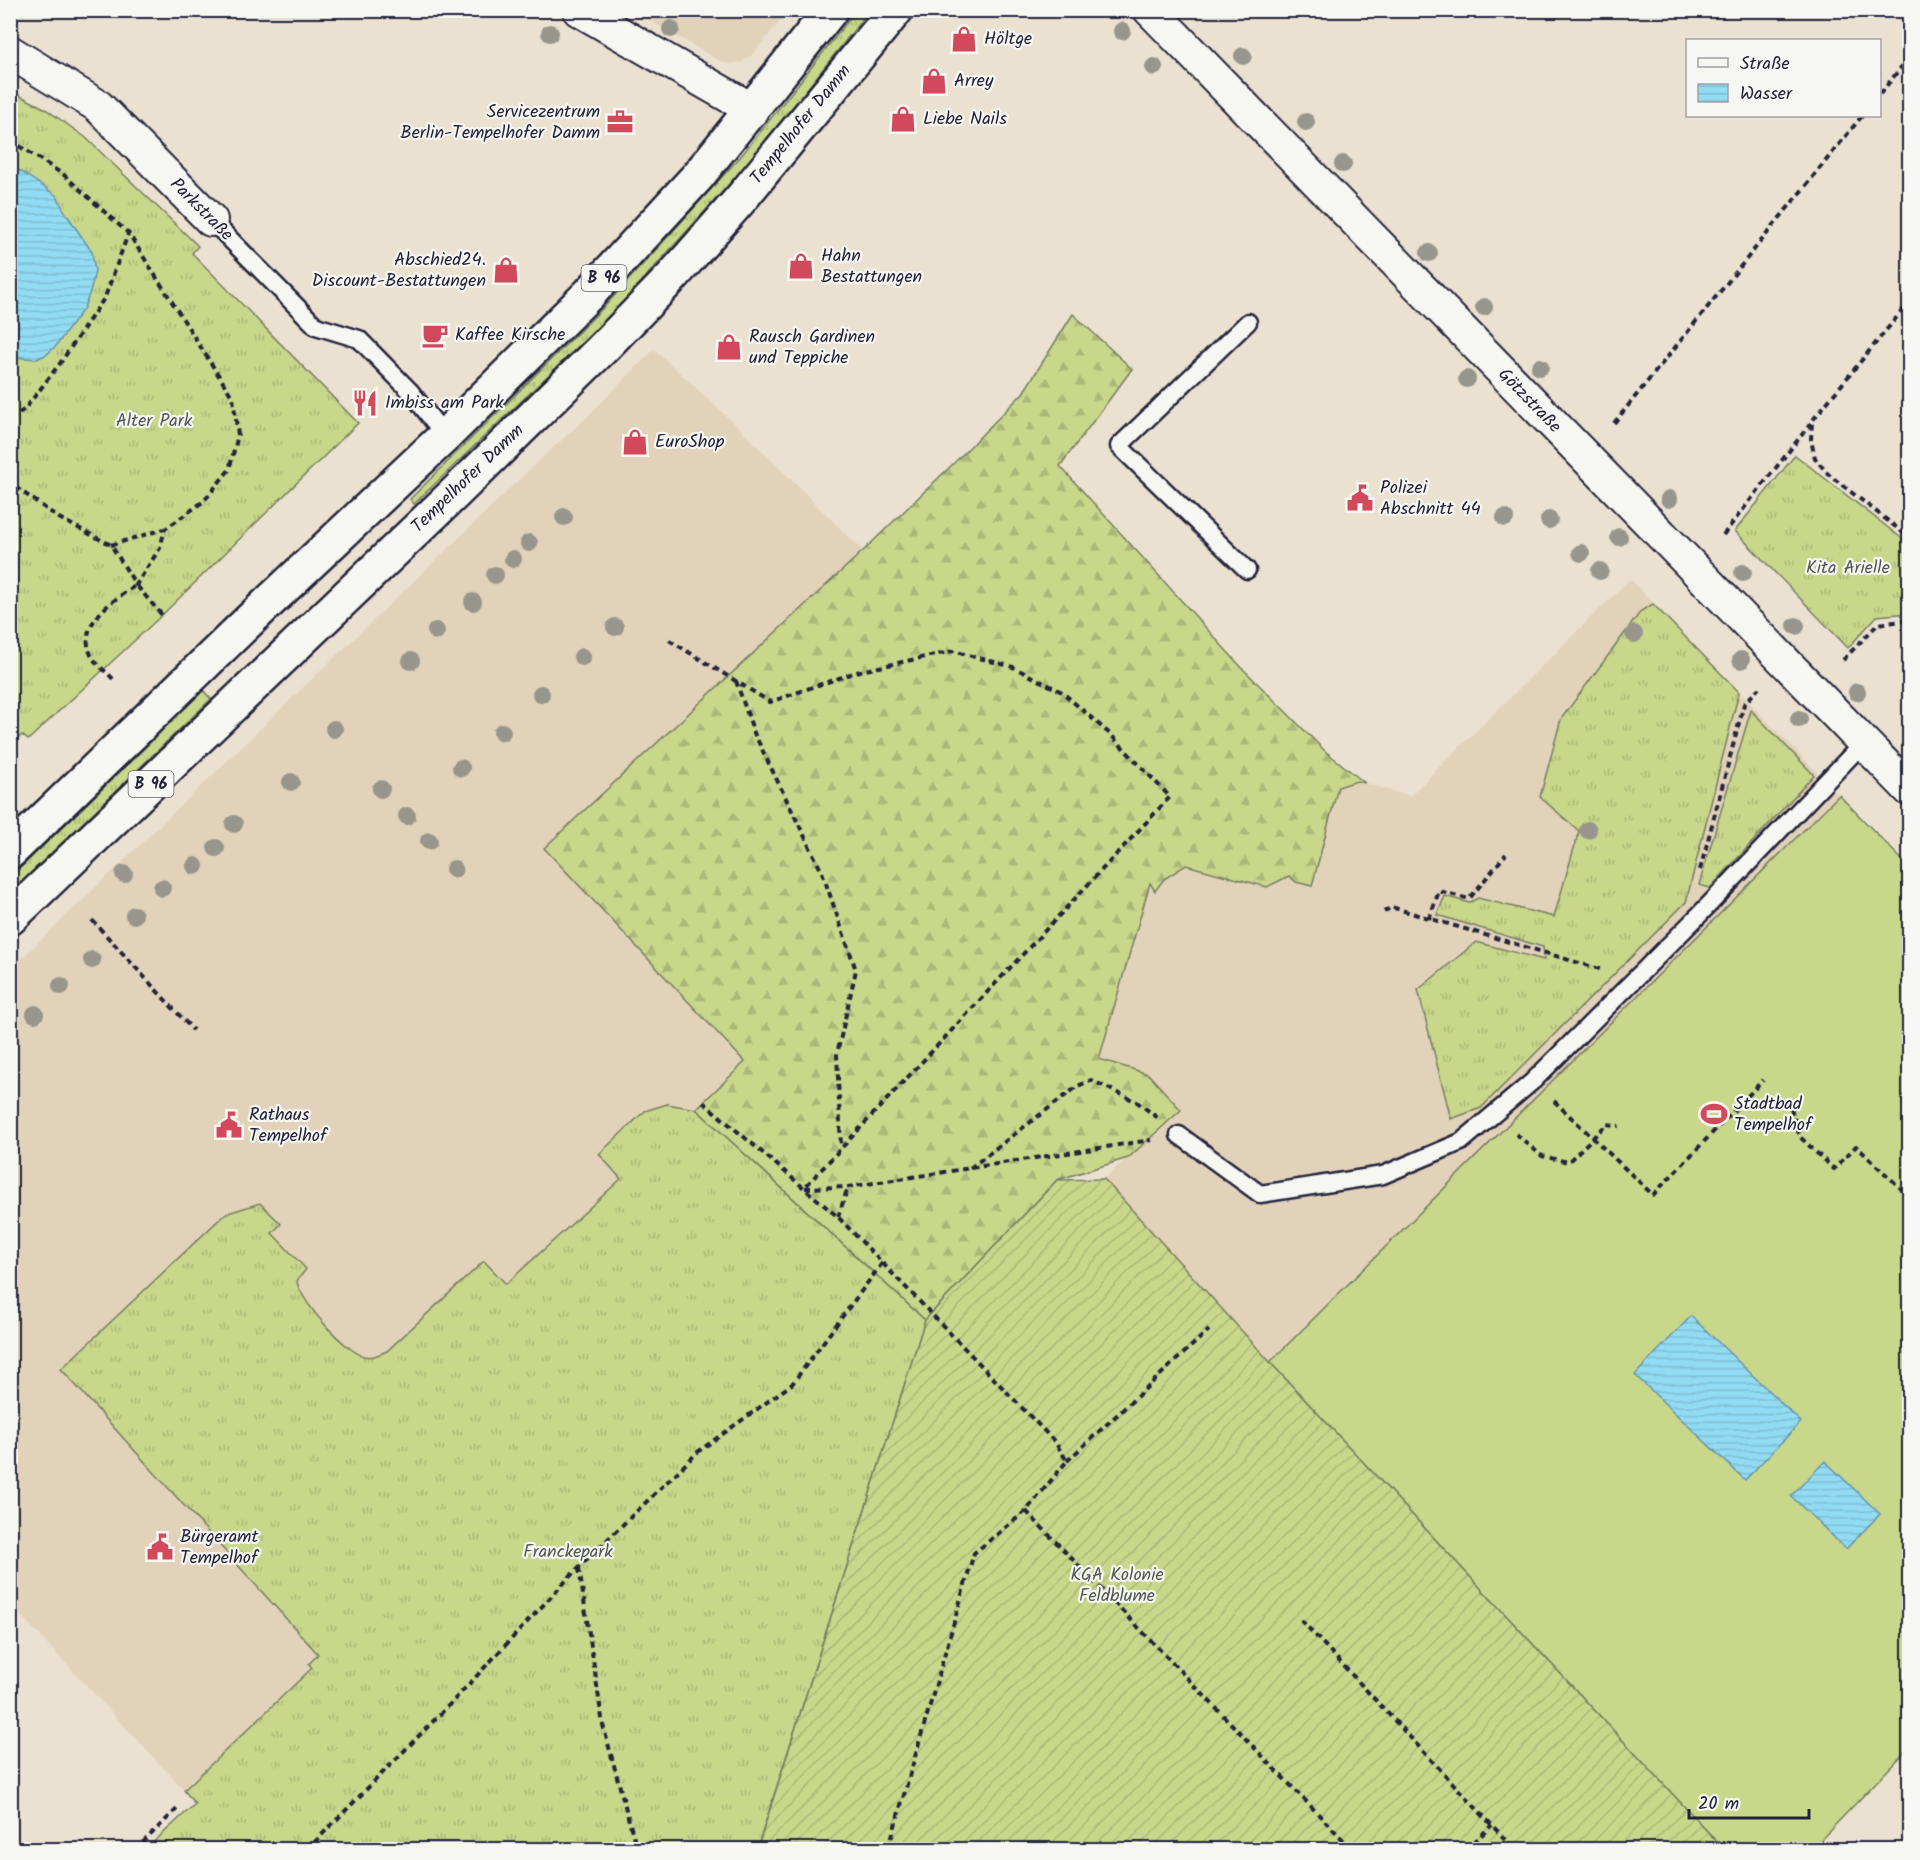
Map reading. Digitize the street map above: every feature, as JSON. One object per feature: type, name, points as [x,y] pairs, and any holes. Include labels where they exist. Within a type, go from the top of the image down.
[{"type":"main road","name":"B 96","points":[[10,852],[253,617],[445,436],[590,293],[698,176],[831,10]]},
{"type":"main road","name":"Tempelhofer Damm","points":[[10,918],[414,532],[672,278],[739,201],[896,10]]},
{"type":"street","points":[[579,10],[753,110]]},
{"type":"street","name":"Götzstraße","points":[[1150,10],[1910,790]]},
{"type":"street","name":"Parkstraße","points":[[10,52],[98,106],[212,220]]},
{"type":"lane","name":"Parkstraße","points":[[212,220],[316,326],[359,339],[410,391],[445,436]]},
{"type":"lane","points":[[1248,322],[1119,446],[1248,570]]},
{"type":"lane","points":[[1179,1135],[1260,1194],[1383,1175],[1461,1142],[1533,1081],[1700,914],[1863,743]]},
{"type":"path","points":[[1881,93],[1910,56]]},
{"type":"path","points":[[1614,423],[1861,117]]},
{"type":"path","points":[[10,141],[64,175],[129,234],[233,398],[238,435],[229,470],[204,501],[165,529],[111,545]]},
{"type":"path","points":[[10,418],[25,409],[96,311],[105,297],[129,234]]},
{"type":"path","points":[[1723,534],[1910,301]]},
{"type":"path","points":[[1812,422],[1811,440],[1815,458],[1828,474],[1910,538]]},
{"type":"path","points":[[10,482],[59,518],[111,545],[136,585],[162,615]]},
{"type":"path","points":[[113,679],[91,656],[87,639],[94,621],[110,602],[136,585],[160,548],[165,529]]},
{"type":"path","points":[[1843,660],[1878,624],[1910,620]]},
{"type":"path","points":[[669,640],[770,702],[856,672],[952,651],[1012,667],[1062,693],[1111,735],[1170,797],[804,1188]]},
{"type":"path","points":[[1700,914],[1694,893],[1744,704],[1784,661]]},
{"type":"path","points":[[736,680],[754,734],[822,872],[856,970],[837,1054],[841,1148]]},
{"type":"path","points":[[1429,919],[1439,891],[1469,899],[1506,854]]},
{"type":"path","points":[[1384,912],[1391,907],[1634,979]]},
{"type":"path","points":[[92,920],[193,1030]]},
{"type":"path","points":[[970,1168],[1078,1086],[1091,1080],[1137,1102],[1179,1135]]},
{"type":"path","points":[[1557,1103],[1653,1195],[1763,1080]]},
{"type":"path","points":[[703,1102],[838,1217],[1055,1442],[1066,1461]]},
{"type":"path","points":[[1791,1108],[1800,1137],[1834,1169],[1856,1146],[1910,1197]]},
{"type":"path","points":[[1494,1115],[1542,1156],[1568,1162],[1607,1124],[1620,1126]]},
{"type":"path","points":[[804,1188],[848,1187],[1119,1146]]},
{"type":"path","points":[[838,1217],[848,1187]]},
{"type":"path","points":[[307,1850],[454,1700],[579,1567],[699,1451],[792,1384],[883,1262]]},
{"type":"path","points":[[888,1850],[974,1554],[1026,1511],[1066,1461],[1209,1330]]},
{"type":"path","points":[[1026,1511],[1353,1850]]},
{"type":"path","points":[[579,1567],[603,1725],[637,1850]]},
{"type":"path","points":[[1301,1620],[1515,1850]]},
{"type":"path","points":[[135,1850],[179,1808]]},
{"type":"path","points":[[1466,1850],[1492,1825]]},
{"type":"shaded area","points":[[634,11],[788,11],[751,56],[742,62],[730,64],[720,61]]},
{"type":"shaded area","points":[[654,349],[737,426],[863,551],[544,848],[745,1062],[696,1109],[679,1105],[599,1154],[621,1179],[506,1284],[484,1261],[387,1351],[367,1357],[349,1349],[302,1297],[297,1281],[306,1268],[272,1233],[62,1370],[318,1654],[312,1667],[184,1790],[13,1607],[11,1608],[11,969],[587,417]]},
{"type":"shaded area","points":[[1630,579],[1839,795],[1270,1362],[1104,1179],[1180,1110],[1099,1059],[1150,882],[1164,879],[1186,865],[1267,887],[1289,875],[1296,882],[1312,886],[1338,787],[1357,781],[1410,796]]},
{"type":"green space","points":[[856,11],[869,11],[749,162],[613,313],[414,504],[410,499],[605,306],[741,156]]},
{"type":"green space","name":"Alter Park","points":[[11,91],[44,108],[85,137],[198,246],[192,253],[358,423],[162,615],[28,740],[22,735],[11,745]]},
{"type":"green space","points":[[1073,314],[1132,369],[1060,466],[1243,669],[1325,751],[1365,783],[1357,781],[1338,787],[1312,886],[1296,882],[1289,876],[1267,887],[1186,865],[1164,879],[1155,891],[1150,883],[1099,1059],[1148,1074],[1181,1110],[1128,1158],[1057,1180],[925,1320],[696,1109],[745,1062],[544,848],[863,551],[954,463],[1023,393]]},
{"type":"green space","name":"Kita Arielle","points":[[1795,455],[1909,544],[1909,613],[1877,616],[1848,648],[1735,531]]},
{"type":"green space","points":[[1653,604],[1739,692],[1686,902],[1481,1108],[1451,1119],[1418,990],[1476,942],[1544,960],[1543,947],[1437,915],[1445,896],[1469,903],[1478,898],[1554,917],[1579,831],[1540,797],[1561,719],[1641,611]]},
{"type":"green space","points":[[200,687],[211,699],[11,892],[11,877],[155,738]]},
{"type":"green space","points":[[1751,710],[1814,775],[1710,888],[1699,885]]},
{"type":"green space","name":"Stadtbad Tempelhof","points":[[1839,795],[1909,867],[1909,1748],[1812,1849],[1724,1849],[1270,1362]]},
{"type":"green space","name":"Franckepark","points":[[667,1104],[696,1109],[925,1320],[757,1849],[146,1849],[195,1804],[184,1790],[312,1668],[309,1664],[318,1654],[61,1369],[225,1214],[260,1203],[281,1224],[272,1233],[306,1269],[297,1281],[306,1300],[324,1324],[346,1345],[364,1356],[373,1356],[387,1351],[484,1261],[506,1284],[621,1179],[599,1154],[645,1111]]},
{"type":"green space","name":"KGA Kolonie Feldblume","points":[[1104,1179],[1270,1362],[1724,1849],[757,1850],[925,1320],[1057,1180]]},
{"type":"water","points":[[10,164],[57,196],[92,252],[95,271],[84,308],[56,346],[37,359],[11,357]]},
{"type":"water","points":[[1691,1316],[1801,1422],[1745,1480],[1635,1375]]},
{"type":"water","points":[[1825,1461],[1880,1514],[1846,1549],[1791,1496]]},
{"type":"place","name":"Höltge","points":[[964,39]]},
{"type":"place","name":"Arrey","points":[[934,81]]},
{"type":"place","name":"Liebe Nails","points":[[903,119]]},
{"type":"place","name":"Servicezentrum Berlin-Tempelhofer Damm","points":[[620,122]]},
{"type":"place","name":"Hahn Bestattungen","points":[[801,266]]},
{"type":"place","name":"Abschied24. Discount-Bestattungen","points":[[506,270]]},
{"type":"place","name":"Kaffee Kirsche","points":[[435,335]]},
{"type":"place","name":"Rausch Gardinen und Teppiche","points":[[729,347]]},
{"type":"place","name":"Imbiss am Park","points":[[365,403]]},
{"type":"place","name":"EuroShop","points":[[635,442]]},
{"type":"place","name":"Polizei Abschnitt 44","points":[[1360,498]]},
{"type":"place","name":"Stadtbad Tempelhof","points":[[1714,1114]]},
{"type":"place","name":"Rathaus Tempelhof","points":[[229,1125]]},
{"type":"place","name":"Bürgeramt Tempelhof","points":[[160,1547]]}]
